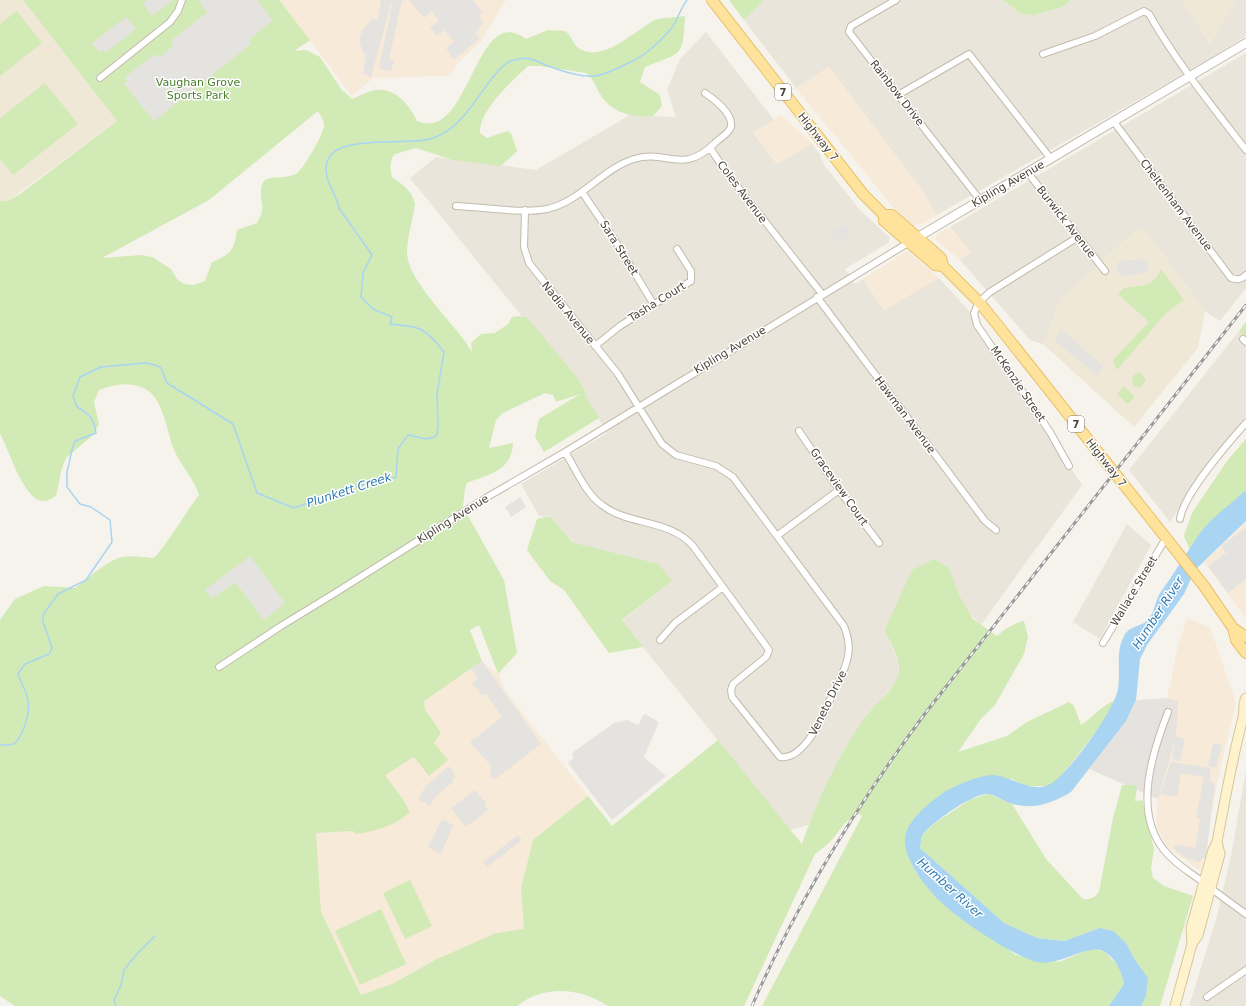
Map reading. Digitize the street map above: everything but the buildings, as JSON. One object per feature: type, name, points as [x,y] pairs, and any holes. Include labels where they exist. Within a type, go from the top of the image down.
[{"type":"main road","name":"Highway 7","points":[[712,0],[852,180],[884,214],[892,215],[941,258],[942,266]]},
{"type":"main road","name":"Highway 7","points":[[884,214],[884,221],[935,265],[942,266],[979,302],[1204,586],[1234,628],[1246,637]]},
{"type":"main road","name":"Highway 7","points":[[1234,628],[1236,640],[1246,653]]},
{"type":"main road","points":[[1175,1006],[1192,944],[1198,935],[1208,886],[1212,850],[1217,842],[1234,750],[1245,711],[1243,703],[1246,698]]},
{"type":"street","points":[[100,78],[170,22],[178,11],[182,0]]},
{"type":"street","name":"Rainbow Drive","points":[[896,0],[851,26],[849,32],[980,200]]},
{"type":"street","points":[[1043,54],[1095,36],[1144,11],[1150,14],[1169,49],[1246,150]]},
{"type":"street","name":"Kipling Avenue","points":[[219,667],[281,626],[335,594],[489,496],[566,452],[638,406],[918,237],[1246,43]]},
{"type":"street","points":[[898,95],[969,54],[1051,159]]},
{"type":"street","points":[[456,206],[525,210],[540,210],[555,207],[582,192],[623,164],[636,159],[651,158],[684,161],[697,157],[710,148],[730,130],[732,124],[730,118],[715,100],[705,93]]},
{"type":"street","name":"Cheltenham Avenue","points":[[1114,122],[1231,278],[1237,280],[1245,277]]},
{"type":"street","name":"Coles Avenue","points":[[710,148],[731,179],[820,296]]},
{"type":"street","name":"Burwick Avenue","points":[[1028,173],[1105,271]]},
{"type":"street","name":"Sara Street","points":[[582,192],[616,242],[654,305]]},
{"type":"street","name":"Nadia Avenue","points":[[525,210],[523,239],[525,253],[529,263],[618,374],[638,406]]},
{"type":"street","points":[[979,302],[990,292],[1062,249],[1078,237]]},
{"type":"street","name":"Tasha Court","points":[[595,346],[620,326],[691,281],[691,271],[677,249]]},
{"type":"street","name":"Hawman Avenue","points":[[820,296],[984,521],[996,530]]},
{"type":"street","name":"McKenzie Street","points":[[979,302],[974,313],[977,324],[1050,432],[1069,466]]},
{"type":"street","name":"Veneto Drive","points":[[566,452],[592,496],[602,505],[618,514],[669,529],[682,536],[693,546],[769,650],[766,657],[733,684],[731,694],[777,754],[787,757],[803,746],[815,732],[845,669],[849,648],[847,634],[841,620],[778,535],[730,474],[716,466],[680,456],[666,448],[658,440],[638,406]]},
{"type":"street","points":[[1180,519],[1184,506],[1221,450],[1246,423]]},
{"type":"street","name":"Graceview Court","points":[[800,431],[839,490],[879,543]]},
{"type":"street","points":[[778,535],[839,490]]},
{"type":"street","name":"Wallace Street","points":[[1103,643],[1166,538]]},
{"type":"street","points":[[660,640],[675,623],[723,587]]},
{"type":"street","points":[[1168,712],[1161,731],[1149,780],[1150,814],[1155,835],[1163,849],[1185,871],[1246,914]]},
{"type":"street","points":[[1207,997],[1246,970]]},
{"type":"shaded area","points":[[0,0],[23,0],[117,121],[8,201],[0,201]]},
{"type":"shaded area","points":[[148,0],[173,0],[152,16],[143,4]]},
{"type":"shaded area","points":[[257,0],[273,20],[249,40],[251,44],[154,121],[124,84],[128,81],[125,77],[155,54],[159,58],[174,45],[171,41],[207,12],[199,1]]},
{"type":"shaded area","points":[[279,0],[506,0],[478,45],[456,64],[455,70],[446,76],[373,78],[352,96]]},
{"type":"shaded area","points":[[381,0],[392,0],[371,77],[363,74],[366,54],[363,53],[359,40],[362,31],[372,19],[378,20]]},
{"type":"shaded area","points":[[393,0],[402,0],[389,59],[394,60],[391,71],[379,69]]},
{"type":"shaded area","points":[[409,0],[473,0],[482,12],[480,16],[483,24],[475,33],[480,38],[454,60],[446,48],[454,42],[445,30],[437,36],[430,27],[439,21],[432,11],[424,18]]},
{"type":"shaded area","points":[[764,0],[1003,0],[1021,14],[1033,15],[1063,7],[1071,0],[1183,0],[1211,44],[1235,0],[1246,0],[1246,36],[1199,65],[937,215],[921,189],[829,67],[796,88],[744,20]]},
{"type":"shaded area","points":[[1183,0],[1235,0],[1212,44]]},
{"type":"shaded area","points":[[126,17],[136,29],[105,53],[103,49],[99,52],[92,43]]},
{"type":"shaded area","points":[[706,32],[774,120],[753,133],[777,164],[812,143],[825,166],[860,210],[890,238],[888,243],[845,269],[855,284],[863,279],[884,310],[939,278],[971,313],[993,352],[1082,485],[981,625],[966,610],[959,595],[885,631],[898,662],[899,672],[897,682],[870,711],[841,757],[808,825],[790,830],[622,621],[672,581],[659,564],[572,542],[551,517],[539,516],[521,484],[607,433],[583,392],[410,178],[436,157],[536,170],[630,115],[676,117],[667,90],[680,59]]},
{"type":"shaded area","points":[[1246,53],[1246,288],[1220,321],[1205,311],[1141,226],[1062,298],[1043,344],[1030,340],[960,260],[971,252],[950,227]]},
{"type":"shaded area","points":[[829,67],[921,189],[937,215],[922,224],[913,225],[892,206],[796,88]]},
{"type":"shaded area","points":[[781,115],[812,143],[777,164],[753,133]]},
{"type":"shaded area","points":[[844,224],[850,232],[847,234],[850,239],[842,243],[839,238],[836,240],[831,233]]},
{"type":"shaded area","points":[[1141,226],[1205,311],[1198,348],[1134,427],[1043,344],[1062,298]]},
{"type":"shaded area","points":[[950,227],[971,252],[960,260],[935,239],[937,234]]},
{"type":"shaded area","points":[[907,251],[939,278],[884,310],[863,279]]},
{"type":"shaded area","points":[[1145,259],[1149,266],[1146,273],[1120,276],[1116,268],[1119,261]]},
{"type":"shaded area","points":[[1061,329],[1103,366],[1098,376],[1055,341]]},
{"type":"shaded area","points":[[1239,331],[1246,340],[1246,418],[1194,486],[1170,522],[1129,470]]},
{"type":"shaded area","points":[[520,497],[526,507],[511,517],[505,507]]},
{"type":"shaded area","points":[[1246,523],[1246,619],[1204,562]]},
{"type":"shaded area","points":[[1127,524],[1151,545],[1100,639],[1073,622]]},
{"type":"shaded area","points":[[1246,528],[1246,579],[1228,593],[1208,566],[1226,553],[1221,546]]},
{"type":"shaded area","points":[[250,556],[285,603],[264,620],[235,582],[212,599],[205,590]]},
{"type":"shaded area","points":[[1187,618],[1210,627],[1236,703],[1217,783],[1201,871],[1167,847],[1156,825],[1158,799],[1176,738],[1178,701],[1167,698],[1178,646]]},
{"type":"shaded area","points":[[482,661],[498,674],[505,691],[588,796],[533,840],[521,888],[525,929],[496,933],[437,959],[392,984],[361,995],[321,912],[316,833],[354,831],[356,834],[402,798],[385,775],[433,744],[424,701]]},
{"type":"shaded area","points":[[482,661],[541,744],[494,780],[490,775],[491,766],[470,742],[502,717],[486,694],[483,696],[472,683],[478,678],[471,669]]},
{"type":"shaded area","points":[[1167,698],[1178,701],[1176,738],[1158,799],[1089,769],[1126,721],[1136,700]]},
{"type":"shaded area","points":[[1138,703],[1162,714],[1149,752],[1136,751],[1138,747],[1132,744],[1128,748],[1117,742],[1120,737],[1124,737],[1128,728],[1125,727]]},
{"type":"shaded area","points":[[644,714],[659,722],[644,757],[666,776],[612,820],[568,763],[574,758],[572,753],[614,723],[627,720],[638,725]]},
{"type":"shaded area","points":[[1176,737],[1185,739],[1180,761],[1172,759]]},
{"type":"shaded area","points":[[1213,743],[1222,745],[1216,768],[1208,766]]},
{"type":"shaded area","points":[[1171,762],[1210,768],[1210,782],[1215,784],[1206,857],[1199,862],[1184,857],[1173,848],[1176,845],[1195,848],[1200,819],[1196,818],[1204,777],[1181,773],[1177,797],[1160,794]]},
{"type":"shaded area","points":[[449,766],[456,777],[452,779],[453,782],[436,796],[430,806],[418,799],[426,786]]},
{"type":"shaded area","points":[[1246,770],[1246,1006],[1189,1006],[1216,920],[1231,856]]},
{"type":"shaded area","points":[[475,790],[487,804],[485,806],[488,810],[466,827],[451,808]]},
{"type":"shaded area","points":[[442,819],[453,825],[441,854],[428,847]]},
{"type":"shaded area","points":[[518,835],[522,840],[487,867],[483,862]]},
{"type":"green space","name":"Vaughan Grove Sports Park","points":[[23,0],[279,0],[310,40],[294,51],[306,50],[320,57],[341,89],[352,99],[367,92],[383,90],[401,99],[410,109],[417,121],[435,122],[450,112],[462,95],[483,54],[495,39],[509,32],[526,39],[548,30],[565,31],[580,49],[589,52],[599,52],[619,44],[655,20],[685,16],[683,40],[678,52],[667,59],[645,67],[640,82],[660,95],[662,106],[653,116],[634,116],[615,109],[605,101],[592,79],[586,73],[540,66],[528,66],[497,97],[490,106],[481,124],[480,133],[487,138],[507,131],[511,133],[517,151],[501,166],[453,160],[416,148],[395,154],[392,158],[390,167],[392,177],[409,191],[415,204],[407,247],[409,265],[415,277],[434,304],[456,329],[472,352],[471,343],[481,334],[495,333],[508,324],[512,317],[519,316],[528,318],[579,380],[586,393],[585,395],[599,418],[544,452],[535,437],[539,419],[580,394],[556,402],[553,395],[545,393],[503,413],[496,420],[489,448],[513,443],[512,452],[504,466],[491,474],[467,483],[463,507],[504,580],[517,653],[498,674],[479,625],[470,630],[482,661],[424,701],[425,709],[441,733],[434,743],[448,760],[429,776],[414,757],[385,775],[402,798],[410,812],[405,817],[392,824],[370,832],[356,834],[353,831],[316,833],[321,912],[361,995],[392,984],[437,959],[496,933],[524,929],[521,888],[533,840],[588,796],[612,826],[718,740],[802,844],[814,811],[841,756],[871,710],[888,692],[898,677],[898,661],[885,631],[886,627],[912,570],[934,559],[949,568],[959,595],[973,619],[997,636],[1017,623],[1024,621],[1028,637],[1024,654],[995,705],[981,719],[958,752],[1007,736],[1027,722],[1069,702],[1074,706],[1081,725],[1106,705],[1115,701],[1107,717],[1074,760],[1059,778],[1049,786],[1025,786],[1012,779],[955,786],[908,854],[916,873],[941,902],[1016,955],[1059,962],[1091,949],[1104,951],[1120,968],[1124,984],[1109,1006],[762,1006],[862,816],[859,814],[845,823],[830,842],[815,854],[744,1006],[608,1006],[586,995],[562,991],[539,994],[517,1006],[15,1006],[0,996],[0,620],[15,599],[44,586],[75,588],[104,566],[116,559],[130,556],[154,558],[199,495],[175,452],[159,404],[154,396],[147,390],[138,386],[128,384],[118,385],[99,390],[94,402],[99,424],[93,435],[66,458],[62,468],[56,496],[49,500],[42,501],[35,498],[29,492],[17,472],[0,434],[0,201],[8,201],[20,194],[117,121]],"holes":[[[318,111],[323,119],[323,129],[317,143],[304,165],[297,173],[293,175],[270,178],[264,181],[261,189],[262,212],[257,223],[237,230],[233,247],[224,257],[212,262],[205,281],[194,285],[184,284],[177,279],[171,269],[152,257],[141,255],[102,258],[209,200]]]},
{"type":"green space","points":[[729,0],[764,0],[744,20]]},
{"type":"green space","points":[[1003,0],[1071,0],[1063,7],[1033,15],[1021,14]]},
{"type":"green space","points":[[17,11],[42,43],[0,76],[0,24]]},
{"type":"green space","points":[[45,83],[78,124],[13,175],[0,159],[0,118]]},
{"type":"green space","points":[[1161,269],[1184,300],[1166,313],[1117,370],[1113,360],[1149,322],[1118,294],[1124,288],[1142,286],[1150,283],[1158,275]]},
{"type":"green space","points":[[1246,322],[1246,340],[1239,331]]},
{"type":"green space","points":[[1140,372],[1146,380],[1141,387],[1135,387],[1132,382],[1134,375]]},
{"type":"green space","points":[[1124,386],[1135,397],[1128,404],[1117,394]]},
{"type":"green space","points":[[1246,439],[1246,490],[1201,532],[1190,550],[1184,536],[1192,513],[1227,461]]},
{"type":"green space","points":[[551,517],[572,542],[659,564],[672,581],[622,620],[643,647],[609,653],[564,590],[550,581],[527,550],[537,519]]},
{"type":"green space","points":[[1122,785],[1135,785],[1137,788],[1135,801],[1142,800],[1154,849],[1151,868],[1153,878],[1164,886],[1193,896],[1160,1006],[1141,1006],[1146,996],[1147,978],[1126,943],[1100,928],[1064,941],[1037,938],[1004,923],[920,848],[922,835],[935,823],[971,799],[988,794],[1012,804],[1046,859],[1083,899],[1090,899],[1096,896],[1099,892],[1113,818]]},
{"type":"green space","points":[[410,880],[432,926],[405,939],[383,893]]},
{"type":"green space","points":[[381,909],[406,964],[360,985],[335,931]]},
{"type":"water","name":"Humber River","points":[[1246,490],[1246,521],[1195,570],[1184,594],[1147,645],[1140,659],[1136,700],[1126,721],[1071,792],[1042,805],[1034,806],[1018,805],[1007,802],[990,794],[980,795],[963,803],[944,816],[928,829],[922,837],[920,848],[1004,923],[1037,938],[1064,941],[1100,928],[1113,931],[1126,943],[1135,960],[1148,978],[1146,996],[1141,1006],[1109,1006],[1124,984],[1118,966],[1109,955],[1098,950],[1091,950],[1046,963],[1037,962],[1014,953],[949,910],[929,890],[923,883],[909,858],[905,841],[906,834],[913,820],[918,814],[943,793],[960,784],[982,776],[994,775],[1030,786],[1043,787],[1058,778],[1068,768],[1090,741],[1109,711],[1115,698],[1119,682],[1121,642],[1126,632],[1148,620],[1152,614],[1160,593],[1200,533],[1216,516]]},
{"type":"waterway","name":"Plunkett Creek","points":[[0,745],[10,745],[15,743],[24,729],[28,706],[25,691],[18,674],[25,664],[49,654],[52,648],[43,622],[43,615],[58,594],[86,580],[112,542],[110,520],[91,507],[80,504],[67,487],[67,472],[75,441],[96,433],[92,420],[88,414],[77,407],[73,396],[80,377],[101,367],[145,363],[161,368],[167,383],[233,424],[257,493],[294,508],[358,485],[375,484],[396,477],[398,449],[408,435],[426,439],[437,435],[437,394],[444,352],[432,338],[421,330],[408,326],[390,324],[392,317],[373,309],[361,297],[363,273],[372,255],[339,208],[327,175],[327,162],[331,155],[338,149],[349,145],[378,142],[420,141],[441,135],[458,122],[497,72],[511,61],[524,58],[530,59],[566,72],[586,76],[600,75],[614,70],[650,50],[673,26],[687,0]]},
{"type":"waterway","points":[[116,1006],[114,1000],[121,985],[124,970],[135,956],[155,936]]},
{"type":"railway","points":[[752,1006],[809,890],[853,817],[877,781],[927,711],[1246,305]]}]
